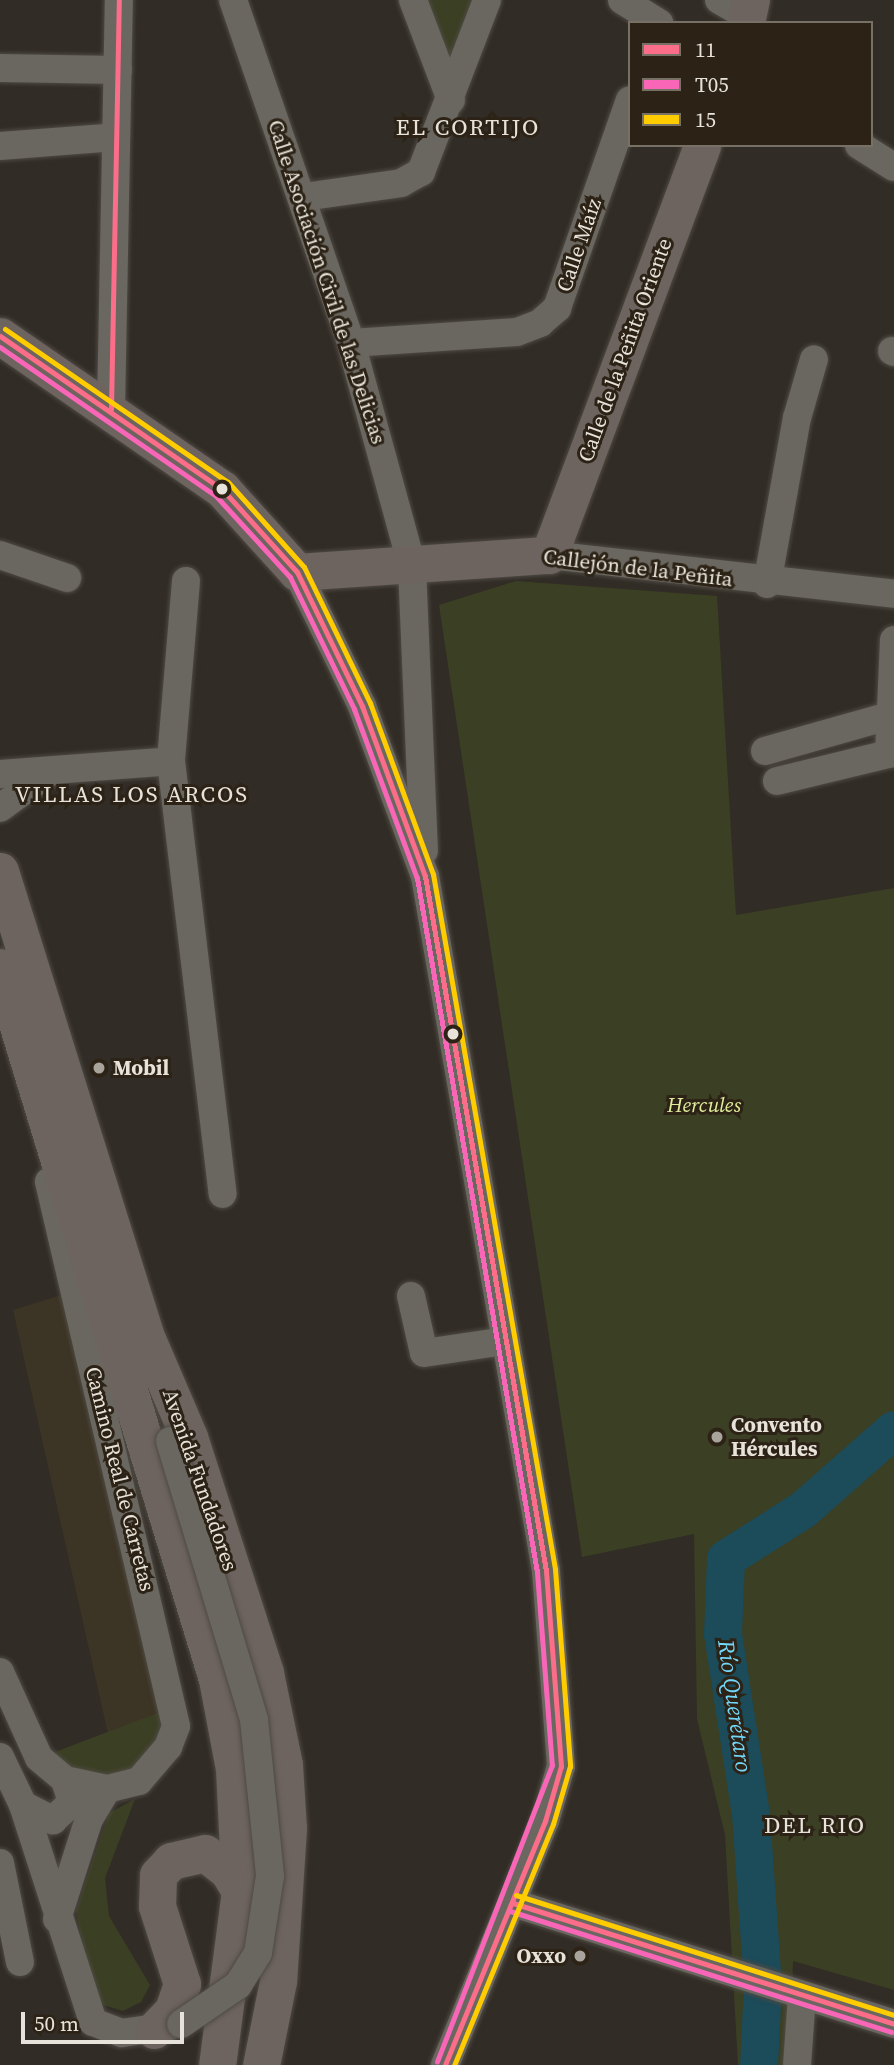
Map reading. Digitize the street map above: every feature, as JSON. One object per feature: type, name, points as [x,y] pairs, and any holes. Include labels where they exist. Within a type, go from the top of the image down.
[{"type":"main road","name":"Calle de la Peñita Oriente","points":[[549,555],[701,147]]},
{"type":"main road","points":[[0,336],[111,409],[222,489],[297,572]]},
{"type":"main road","name":"Callejón de la Peñita","points":[[297,572],[549,555]]},
{"type":"main road","name":"Avenida Fundadores","points":[[0,872],[147,1339],[189,1437],[265,1673],[284,1765],[287,1899],[261,2065]]},
{"type":"main road","name":"Avenida Fundadores","points":[[0,967],[217,1679],[234,1769],[240,1891],[217,2065]]},
{"type":"main road","points":[[168,2027],[182,1984],[157,1906],[158,1875],[171,1861],[205,1853],[228,1871],[240,1891]]},
{"type":"street","points":[[111,409],[119,0]]},
{"type":"street","name":"Calle Asociación Civil de las Delicias","points":[[233,0],[304,197],[351,344],[412,566],[425,876]]},
{"type":"street","points":[[413,0],[451,100]]},
{"type":"street","points":[[304,197],[401,183],[421,172],[451,100],[487,0]]},
{"type":"street","points":[[622,0],[656,21]]},
{"type":"street","points":[[0,68],[117,70]]},
{"type":"street","name":"Calle Maíz","points":[[351,344],[517,332],[541,323],[557,308],[628,106]]},
{"type":"street","points":[[0,146],[116,137]]},
{"type":"street","points":[[862,147],[894,167]]},
{"type":"street","points":[[767,584],[796,418],[814,359]]},
{"type":"street","points":[[0,555],[67,578]]},
{"type":"street","name":"Callejón de la Peñita","points":[[549,555],[767,584],[894,594]]},
{"type":"street","points":[[297,572],[362,706],[425,876],[546,1571],[561,1766],[513,1903],[445,2065]]},
{"type":"street","points":[[186,581],[171,761],[223,1194]]},
{"type":"street","points":[[777,781],[889,754],[894,640]]},
{"type":"street","points":[[765,751],[889,716]]},
{"type":"street","points":[[0,775],[171,761]]},
{"type":"street","points":[[0,808],[48,772]]},
{"type":"street","name":"Camino Real de Carretas","points":[[0,967],[176,1706],[168,1747],[141,1780],[107,1789],[65,1780],[39,1758],[0,1672]]},
{"type":"street","points":[[411,1296],[424,1353],[505,1341]]},
{"type":"street","points":[[0,1757],[23,1805],[57,1919],[93,2022],[122,2033],[168,2027],[239,1985],[258,1953],[270,1876],[254,1720],[170,1441],[147,1339]]},
{"type":"street","points":[[23,1805],[53,1820],[72,1802],[65,1780]]},
{"type":"street","points":[[57,1919],[89,1819],[107,1789]]},
{"type":"street","points":[[0,1863],[20,1962]]},
{"type":"street","points":[[513,1903],[894,2024]]},
{"type":"street","points":[[796,1994],[797,2065]]},
{"type":"shaded area","points":[[74,1291],[176,1706],[108,1734],[13,1310]]},
{"type":"green space","points":[[413,0],[487,0],[451,100]]},
{"type":"green space","name":"Hercules","points":[[516,581],[717,596],[736,915],[894,888],[894,1990],[793,1961],[790,2065],[738,2065],[725,1835],[697,1719],[694,1534],[582,1557],[439,605]]},
{"type":"green space","points":[[176,1706],[168,1747],[107,1789],[39,1758]]},
{"type":"green space","points":[[135,1799],[105,1878],[109,1916],[150,1985],[141,2002],[123,2011],[103,2005],[86,1971],[76,1909],[109,1813]]},
{"type":"waterway","name":"Río Querétaro","points":[[759,2065],[763,1986],[751,1815],[723,1634],[726,1559],[803,1510],[894,1430]]},
{"type":"transit line","name":"11","points":[[111,409],[119,0]]},
{"type":"transit line","name":"15","points":[[5,329],[228,482],[304,567],[370,703],[433,874],[555,1569],[570,1766],[553,1824],[454,2065]]},
{"type":"transit line","name":"11","points":[[0,336],[222,489],[297,572],[362,706],[425,876],[546,1571],[561,1766],[545,1821],[445,2065]]},
{"type":"transit line","name":"T05","points":[[0,347],[216,496],[290,577],[354,709],[417,878],[537,1572],[552,1765],[437,2062]]},
{"type":"transit line","name":"15","points":[[516,1895],[894,2015]]},
{"type":"transit line","name":"11","points":[[513,1903],[894,2024]]},
{"type":"transit line","name":"T05","points":[[510,1911],[891,2032]]},
{"type":"place","name":"Mobil","points":[[99,1068]]},
{"type":"place","name":"Convento Hércules","points":[[717,1437]]},
{"type":"place","name":"Oxxo","points":[[580,1956]]},
{"type":"district","name":"EL CORTIJO","points":[[468,127]]},
{"type":"district","name":"VILLAS LOS ARCOS","points":[[132,794]]},
{"type":"district","name":"DEL RIO","points":[[815,1825]]}]
